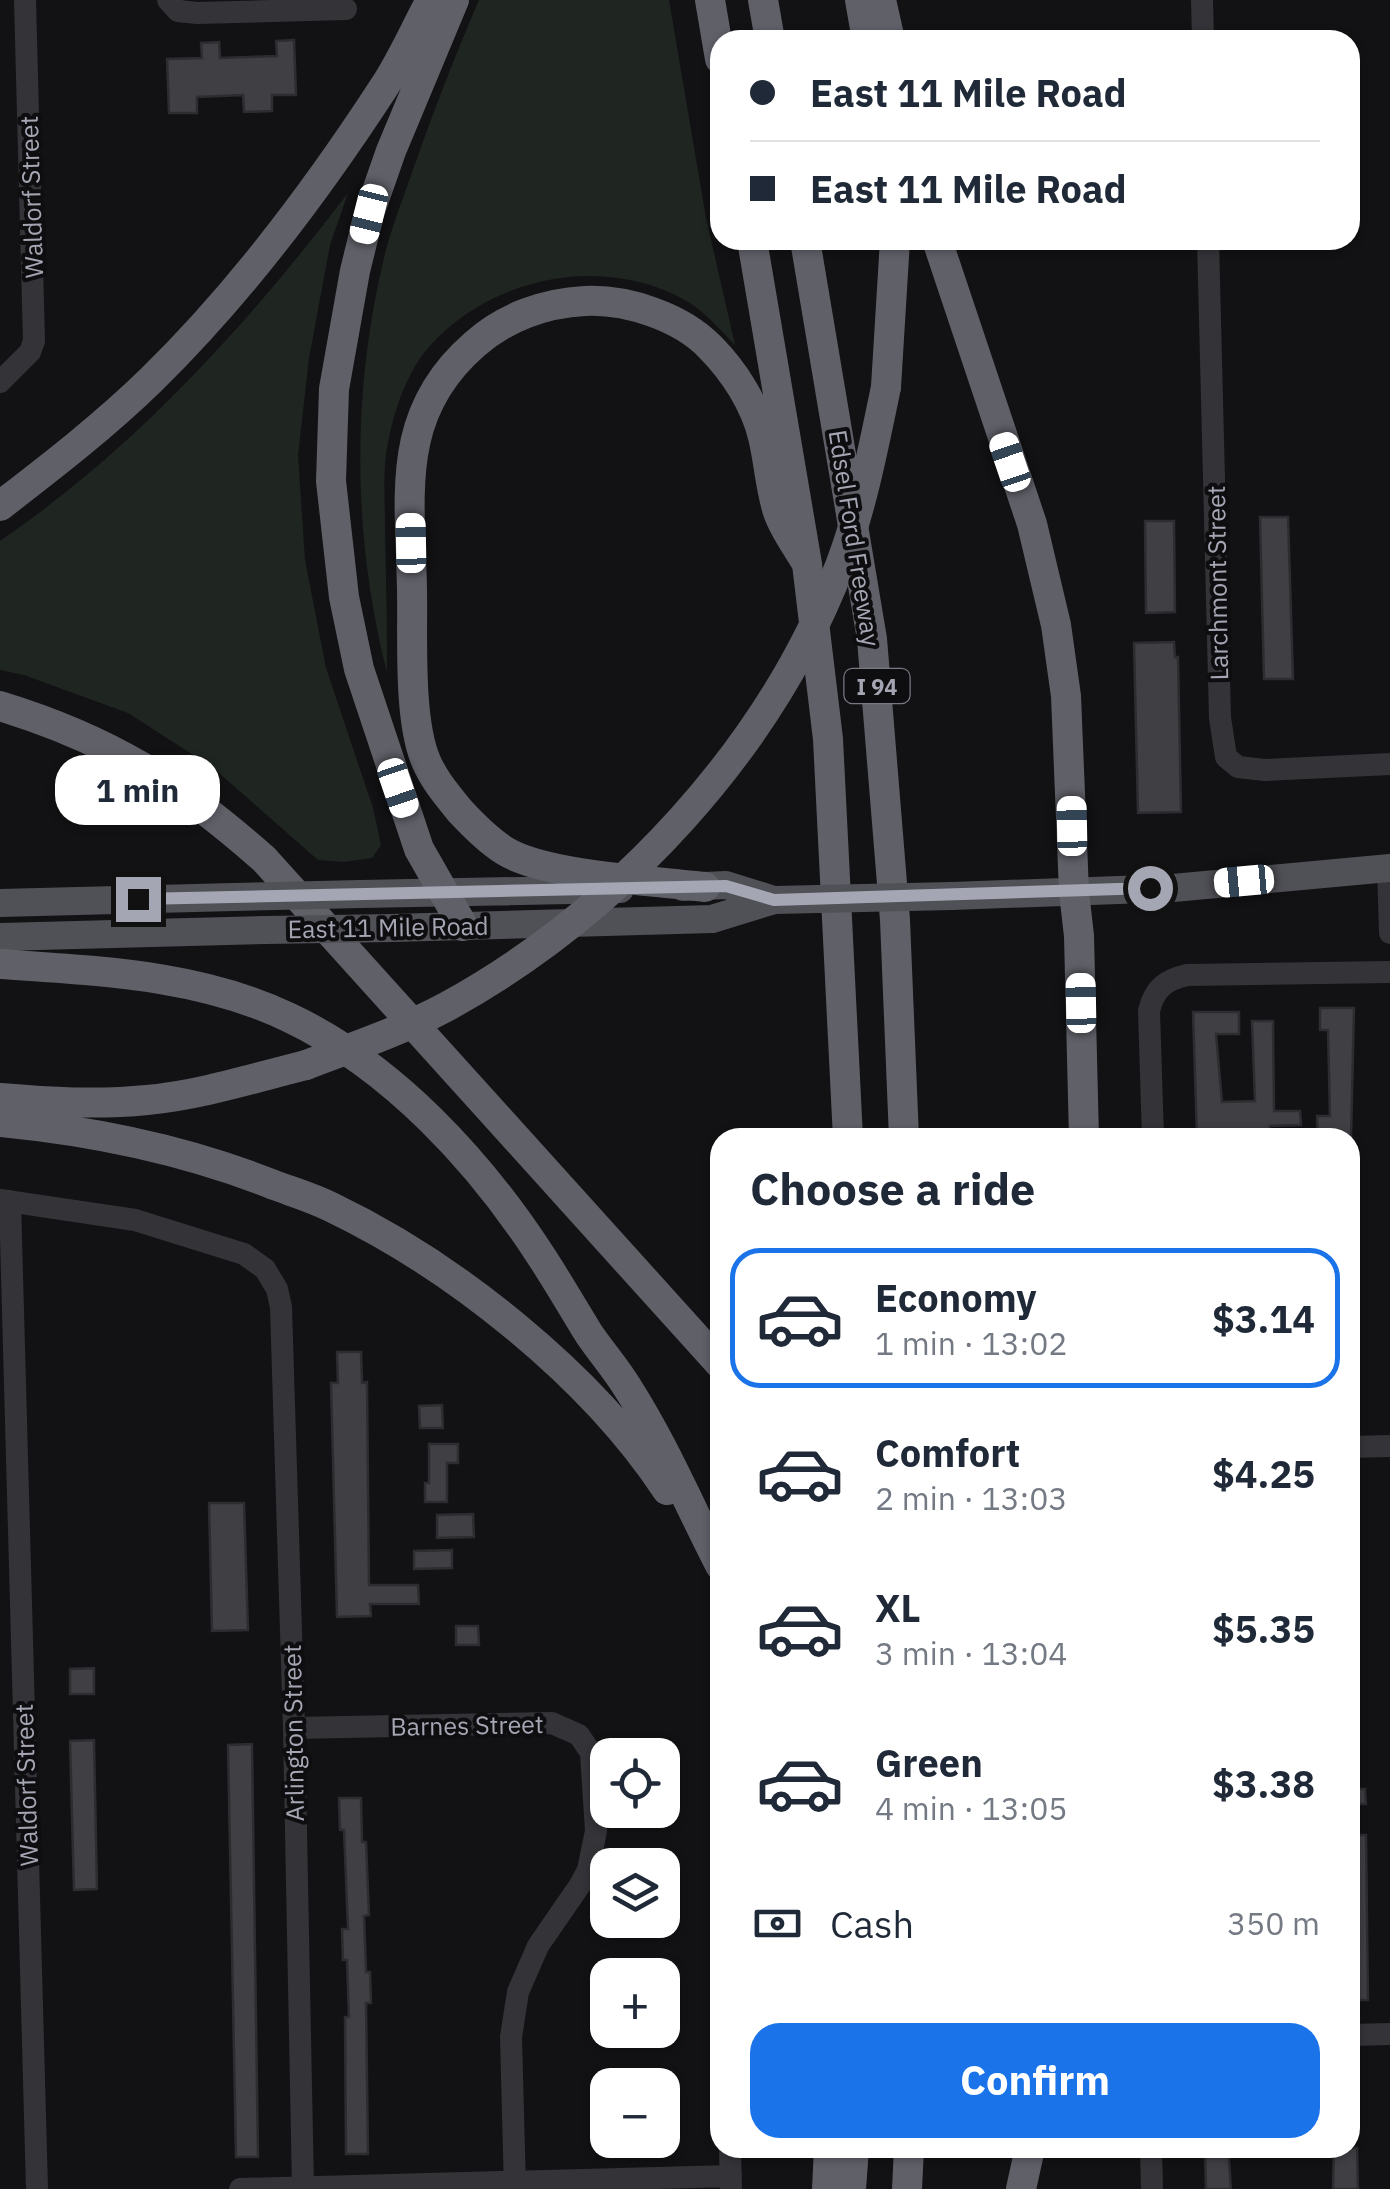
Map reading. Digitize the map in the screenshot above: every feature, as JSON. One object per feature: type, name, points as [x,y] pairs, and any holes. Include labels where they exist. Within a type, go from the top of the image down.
[{"type":"highway","points":[[0,506],[153,378],[248,272],[308,197],[386,84],[430,0]]},
{"type":"highway","points":[[454,0],[369,214],[334,389],[332,467],[344,597],[359,669],[419,849],[463,926]]},
{"type":"highway","points":[[710,0],[715,30]]},
{"type":"highway","points":[[763,0],[768,30]]},
{"type":"highway","points":[[860,0],[865,30]]},
{"type":"highway","points":[[881,0],[888,30]]},
{"type":"highway","name":"Edsel Ford Freeway","points":[[754,250],[807,564],[828,739],[847,1128]]},
{"type":"highway","name":"Edsel Ford Freeway","points":[[806,250],[872,639],[896,920],[904,1128]]},
{"type":"highway","points":[[0,1098],[51,1103],[147,1100],[306,1065],[443,1008],[596,903],[696,803],[771,702],[825,603],[874,448],[886,387],[893,250]]},
{"type":"highway","points":[[941,250],[1032,524],[1053,610],[1066,696],[1074,892],[1080,936],[1084,1128]]},
{"type":"highway","points":[[705,887],[560,870],[507,853],[472,824],[436,781],[424,758],[418,731],[414,671],[410,506],[418,424],[449,366],[486,334],[510,320],[565,302],[595,300],[658,314],[708,344],[732,372],[753,408],[762,434],[778,513],[807,564]]},
{"type":"highway","points":[[0,706],[95,740],[136,762],[174,785],[264,859],[710,1353]]},
{"type":"highway","points":[[0,964],[182,982],[217,992],[289,1017],[326,1037],[414,1104],[476,1170],[539,1253],[629,1390],[710,1548]]},
{"type":"highway","points":[[0,1122],[130,1141],[227,1166],[330,1206],[384,1236],[462,1286],[524,1334],[593,1398],[662,1484],[710,1554]]},
{"type":"highway","points":[[827,2189],[828,2158]]},
{"type":"highway","points":[[851,2189],[853,2158]]},
{"type":"highway","points":[[907,2189],[909,2158]]},
{"type":"highway","points":[[1020,2189],[1028,2158]]},
{"type":"main road","name":"East 11 Mile Road","points":[[0,936],[712,919],[774,900],[1173,888],[1389,868]]},
{"type":"main road","name":"East 11 Mile Road","points":[[0,903],[726,886],[774,900]]},
{"type":"street","name":"Waldorf Street","points":[[0,382],[30,352],[34,341],[25,0]]},
{"type":"street","points":[[168,0],[178,11],[197,13],[346,9]]},
{"type":"street","points":[[1202,0],[1203,30]]},
{"type":"street","name":"Larchmont Street","points":[[1208,250],[1222,746],[1232,765],[1246,769],[1390,764]]},
{"type":"street","points":[[1389,868],[1390,933]]},
{"type":"street","points":[[1153,1128],[1149,1011],[1164,983],[1187,975],[1390,972]]},
{"type":"street","name":"Waldorf Street","points":[[5,1201],[38,2189]]},
{"type":"street","name":"Arlington Street","points":[[5,1201],[165,1226],[244,1254],[258,1262],[272,1279],[280,1307],[294,1728],[303,2188]]},
{"type":"street","points":[[1360,1447],[1390,1446]]},
{"type":"street","name":"Barnes Street","points":[[294,1728],[552,1723],[566,1727],[586,1744],[593,1764],[593,1849],[580,1886],[529,1961],[512,2022],[515,2185]]},
{"type":"street","points":[[1360,2035],[1390,2034]]},
{"type":"street","points":[[1151,2158],[1152,2189]]},
{"type":"street","points":[[240,2189],[731,2182]]},
{"type":"shaded area","points":[[479,0],[669,0],[710,250],[713,250],[735,345],[690,303],[658,288],[588,276],[552,279],[517,288],[454,323],[428,348],[408,379],[387,449],[387,673],[375,621],[362,515],[360,462],[366,355],[391,232]]},
{"type":"shaded area","points":[[348,193],[330,245],[309,358],[298,455],[305,560],[326,668],[373,808],[381,845],[372,858],[344,862],[318,860],[212,767],[128,713],[0,670],[0,541],[98,465],[188,381],[271,289]]},
{"type":"building","points":[[294,40],[296,95],[272,95],[272,111],[244,112],[243,95],[197,97],[197,113],[169,113],[167,59],[202,58],[201,43],[219,42],[220,58],[277,56],[276,41]]},
{"type":"building","points":[[1260,517],[1288,517],[1293,679],[1264,679]]},
{"type":"building","points":[[1145,521],[1174,521],[1175,612],[1146,613]]},
{"type":"building","points":[[1174,642],[1178,657],[1181,812],[1138,813],[1134,643]]},
{"type":"building","points":[[1320,1008],[1354,1008],[1351,1128],[1318,1128],[1317,1116],[1330,1116],[1328,1030],[1320,1030]]},
{"type":"building","points":[[1193,1012],[1239,1012],[1239,1034],[1216,1034],[1222,1102],[1255,1101],[1252,1021],[1273,1021],[1274,1111],[1300,1111],[1301,1125],[1197,1128]]},
{"type":"building","points":[[337,1352],[361,1352],[362,1383],[367,1382],[369,1585],[418,1585],[419,1604],[370,1604],[371,1616],[337,1617],[331,1383],[338,1383]]},
{"type":"building","points":[[442,1405],[443,1428],[420,1428],[419,1406]]},
{"type":"building","points":[[429,1444],[458,1444],[458,1463],[447,1463],[447,1502],[425,1502]]},
{"type":"building","points":[[209,1503],[244,1503],[248,1630],[212,1631]]},
{"type":"building","points":[[473,1514],[474,1537],[437,1538],[437,1515]]},
{"type":"building","points":[[452,1550],[452,1568],[414,1569],[414,1551]]},
{"type":"building","points":[[456,1626],[478,1626],[479,1645],[456,1645]]},
{"type":"building","points":[[94,1668],[94,1694],[70,1694],[70,1669]]},
{"type":"building","points":[[94,1740],[97,1889],[74,1890],[70,1741]]},
{"type":"building","points":[[252,1744],[258,2157],[236,2157],[228,1745]]},
{"type":"building","points":[[1360,1789],[1365,1789],[1366,1804],[1360,1804]]},
{"type":"building","points":[[339,1798],[361,1798],[362,1842],[366,1842],[369,1915],[364,1916],[371,2003],[366,2003],[368,2154],[346,2154],[345,2017],[349,2017],[342,1929],[348,1929]]},
{"type":"building","points":[[1360,1835],[1366,1835],[1368,2000],[1360,2000]]},
{"type":"building","points":[[1205,2158],[1229,2158],[1231,2189],[1206,2189]]},
{"type":"building","points":[[1334,2158],[1357,2158],[1358,2189],[1333,2189]]},
{"type":"route","points":[[138,899],[726,886],[774,900],[1150,888]]}]
